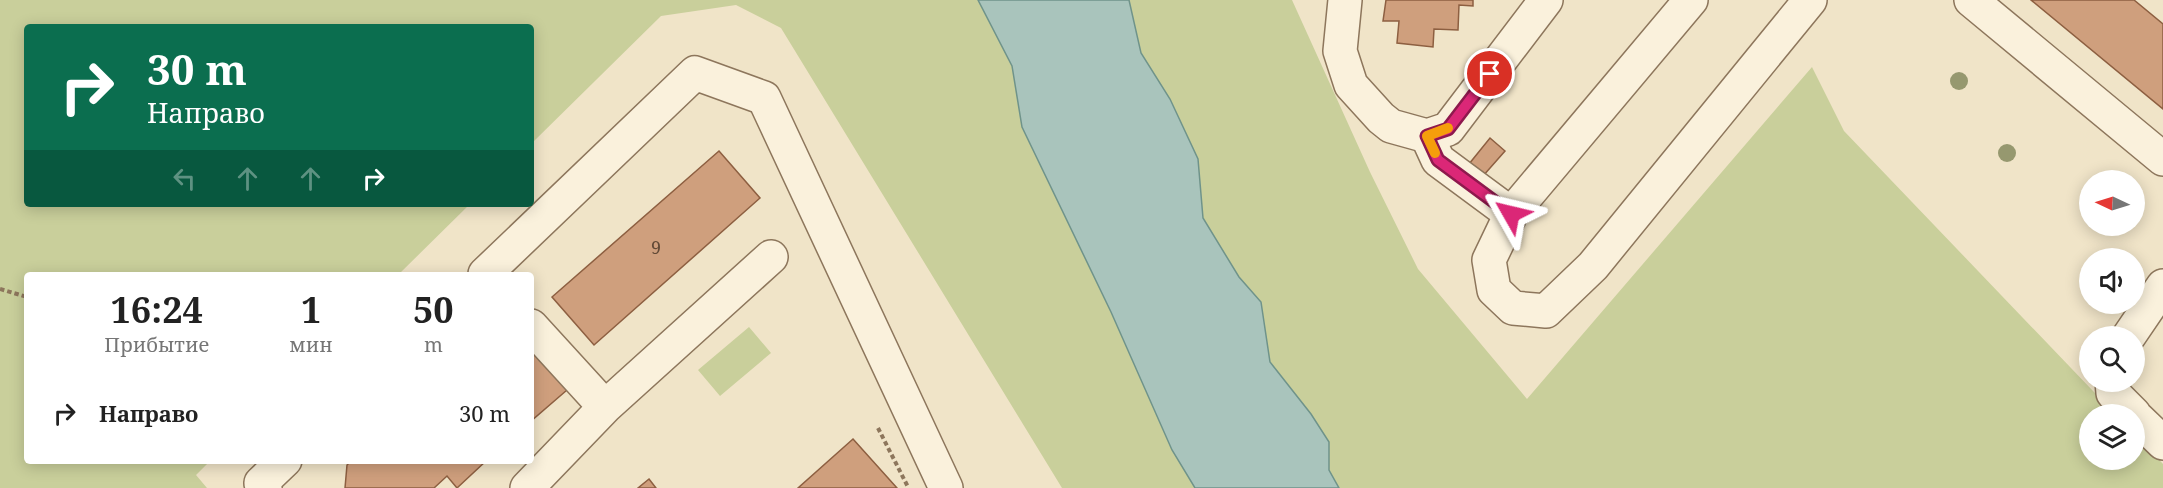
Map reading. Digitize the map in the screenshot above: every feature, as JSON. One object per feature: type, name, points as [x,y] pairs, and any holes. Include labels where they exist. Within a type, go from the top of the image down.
[{"type":"street","points":[[1345,0],[1340,51],[1351,85],[1391,126],[1427,136],[1448,129],[1546,0]]},
{"type":"street","points":[[1692,0],[1511,214],[1490,261],[1494,290],[1513,308],[1546,311],[1593,266],[1810,0]]},
{"type":"street","points":[[1971,0],[2163,159]]},
{"type":"street","points":[[487,272],[695,73],[764,98],[946,488]]},
{"type":"street","points":[[1427,136],[1438,160],[1511,214]]},
{"type":"street","points":[[527,488],[605,407],[771,257]]},
{"type":"street","points":[[2136,326],[2163,286]]},
{"type":"street","points":[[534,329],[605,407]]},
{"type":"street","points":[[2113,392],[2124,404]]},
{"type":"street","points":[[2145,425],[2163,443]]},
{"type":"street","points":[[265,488],[261,483],[281,464]]},
{"type":"path","points":[[0,289],[24,296]]},
{"type":"path","points":[[878,428],[908,488]]},
{"type":"green space","points":[[0,0],[978,0],[1012,66],[1022,127],[1111,312],[1172,450],[1195,488],[1062,488],[781,28],[736,5],[661,16],[534,141],[534,24],[24,24],[24,207],[467,207],[401,272],[24,272],[24,464],[207,464],[196,475],[207,488],[0,488]]},
{"type":"green space","points":[[1129,0],[1292,0],[1370,172],[1418,269],[1527,399],[1812,67],[1844,131],[2079,376],[2079,392],[2094,392],[2105,404],[2079,404],[2079,470],[2145,470],[2145,445],[2163,464],[2163,488],[1339,488],[1329,470],[1329,442],[1311,414],[1270,362],[1261,302],[1239,277],[1203,218],[1198,159],[1170,99],[1141,53]]},
{"type":"green space","points":[[749,327],[771,353],[720,396],[698,370]]},
{"type":"water","points":[[978,0],[1129,0],[1141,53],[1170,99],[1198,159],[1203,218],[1239,277],[1261,302],[1270,362],[1311,414],[1329,442],[1329,470],[1339,488],[1195,488],[1172,450],[1111,312],[1022,127],[1012,66]]},
{"type":"building","points":[[1386,0],[1473,0],[1473,6],[1459,5],[1458,30],[1434,29],[1433,47],[1397,43],[1399,21],[1383,21]]},
{"type":"building","points":[[2031,0],[2134,0],[2163,24],[2163,109]]},
{"type":"building","points":[[1490,138],[1505,151],[1483,176],[1469,164]]},
{"type":"building","points":[[719,151],[760,198],[594,345],[552,297]]},
{"type":"building","points":[[534,353],[567,390],[534,418]]},
{"type":"building","points":[[853,439],[897,488],[798,488]]},
{"type":"building","points":[[483,464],[457,488],[447,476],[434,488],[345,488],[347,465]]},
{"type":"building","points":[[649,479],[656,488],[638,488]]},
{"type":"slow traffic","points":[[1435,153],[1427,136],[1448,128]]},
{"type":"route","points":[[1490,74],[1448,129],[1427,136],[1438,160],[1511,214]]}]
